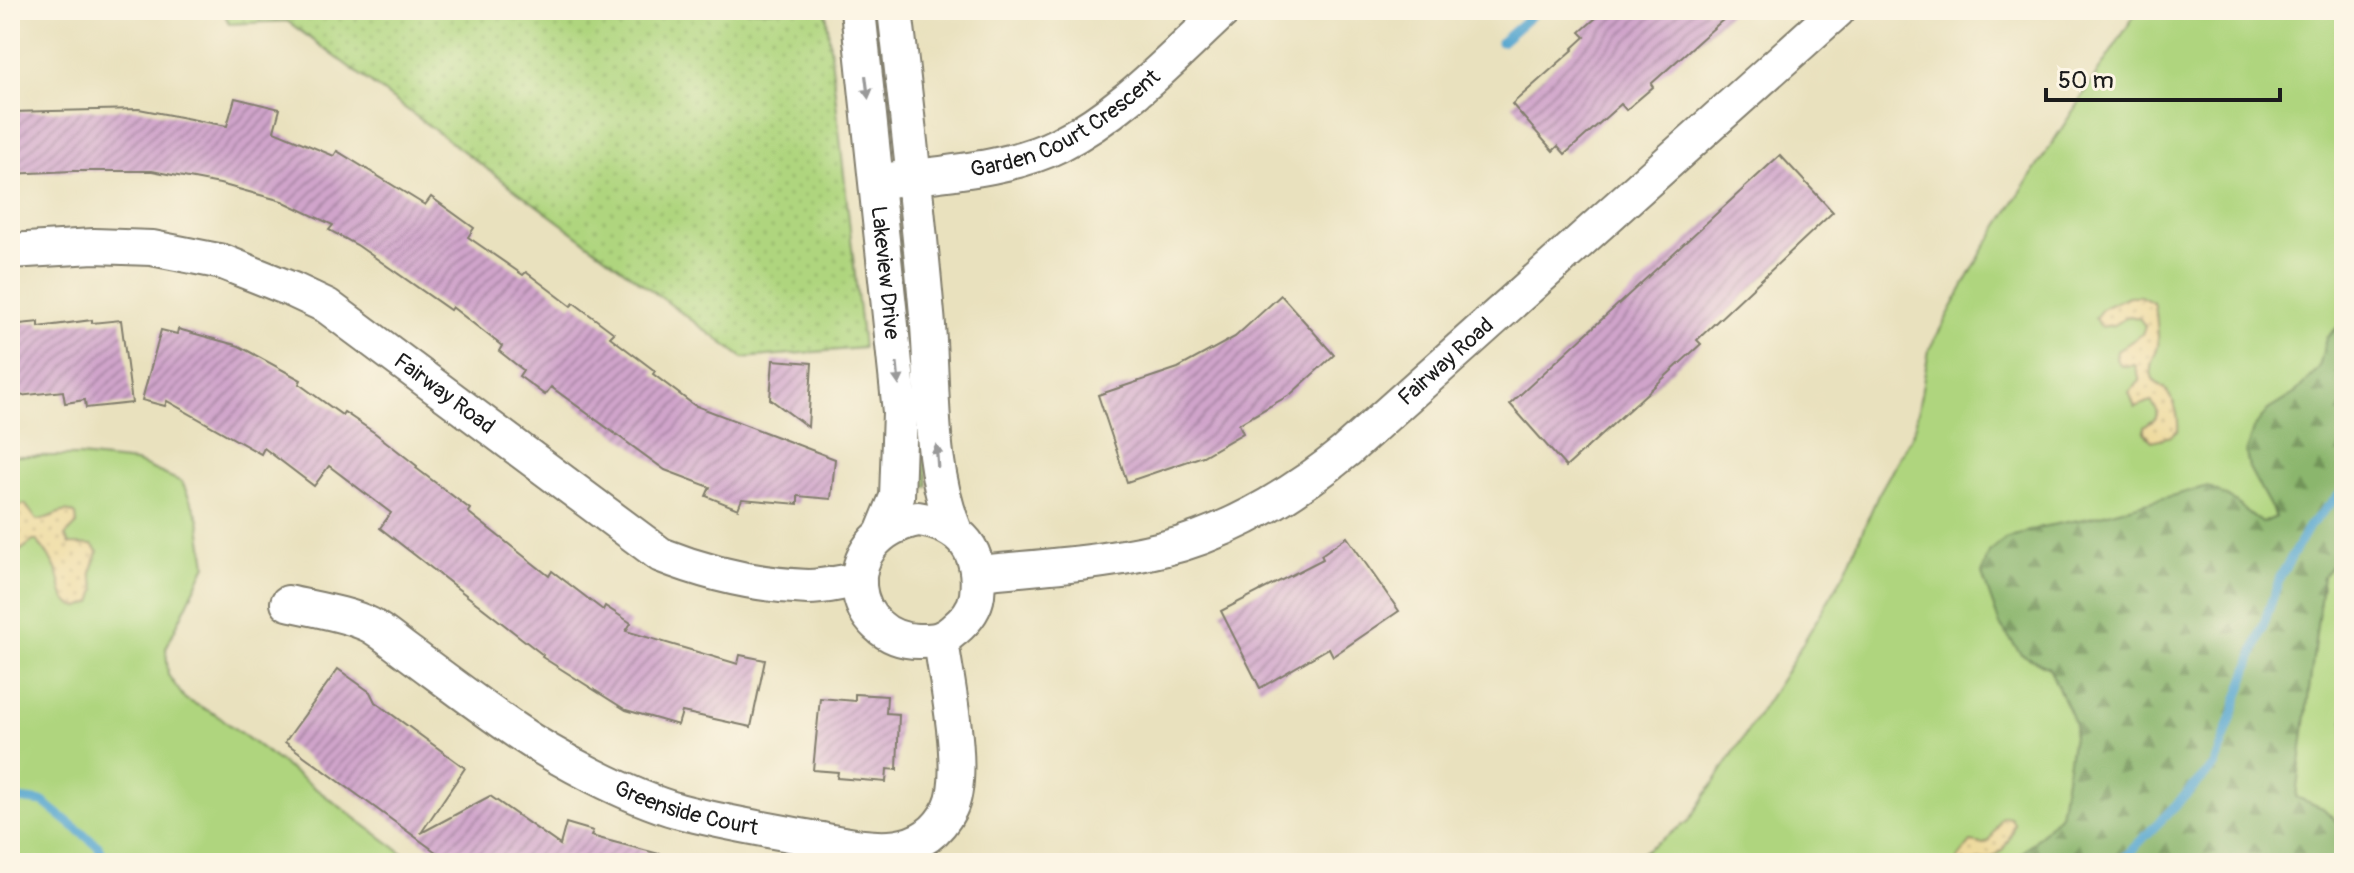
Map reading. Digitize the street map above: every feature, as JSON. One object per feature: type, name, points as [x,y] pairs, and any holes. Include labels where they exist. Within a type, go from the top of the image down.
[{"type":"street","name":"Lakeview Drive","points":[[858,10],[900,412],[897,497],[883,531]]},
{"type":"street","name":"Lakeview Drive","points":[[895,10],[927,314],[938,475],[944,504],[955,531]]},
{"type":"street","name":"Garden Court Crescent","points":[[878,181],[1015,160],[1056,146],[1103,119],[1224,10]]},
{"type":"street","name":"Fairway Road","points":[[980,573],[1122,556],[1179,544],[1221,529],[1291,491],[1346,451],[1838,10]]},
{"type":"street","name":"Fairway Road","points":[[10,251],[116,246],[152,248],[223,262],[249,272],[327,306],[661,555],[707,573],[747,581],[811,587],[858,580]]},
{"type":"street","points":[[918,519],[938,522],[955,531],[969,545],[980,573],[976,602],[967,619],[941,640],[897,638],[881,628],[868,615],[858,580],[861,561],[870,544],[883,531],[900,522],[918,519]]},
{"type":"street","name":"Greenside Court","points":[[288,603],[369,625],[515,730],[566,761],[616,785],[676,810],[865,848],[896,849],[919,841],[939,824],[951,806],[956,781],[955,752],[941,640]]},
{"type":"green space","points":[[223,10],[826,10],[863,348],[743,358],[287,21],[229,24]]},
{"type":"green space","points":[[2138,10],[2344,10],[2344,863],[1627,863],[1689,821],[1782,678],[1844,574],[1878,495],[1914,432],[1929,350],[1982,252]]},
{"type":"green space","points":[[903,230],[928,487],[911,486],[899,242]]},
{"type":"green space","points":[[2344,321],[2344,549],[2323,577],[2296,797],[2323,808],[2344,829],[2344,863],[2011,863],[2060,814],[2075,724],[2049,668],[2021,654],[2000,625],[1982,574],[1989,552],[2005,539],[2041,527],[2089,518],[2208,486],[2230,498],[2262,523],[2276,517],[2249,468],[2246,452],[2253,429],[2268,410],[2294,394],[2319,368],[2326,338]]},
{"type":"green space","points":[[10,456],[80,456],[136,462],[182,482],[199,519],[206,565],[166,648],[168,675],[185,699],[215,714],[416,863],[10,863]]},
{"type":"sand","points":[[2129,296],[2140,296],[2154,303],[2158,346],[2151,372],[2154,381],[2171,398],[2177,414],[2178,430],[2171,436],[2152,441],[2144,433],[2144,427],[2155,419],[2158,412],[2151,401],[2135,407],[2129,392],[2140,381],[2135,365],[2121,366],[2116,359],[2117,351],[2142,334],[2145,326],[2139,318],[2129,316],[2114,325],[2100,327],[2095,318],[2103,308]]},
{"type":"sand","points":[[25,504],[37,520],[61,512],[76,515],[77,524],[65,536],[70,544],[92,545],[98,552],[91,573],[96,590],[92,602],[80,607],[66,600],[56,570],[37,541],[20,551],[10,549],[10,510]]},
{"type":"sand","points":[[2003,816],[2010,817],[2014,823],[2007,844],[2001,851],[1978,862],[1957,863],[1971,842],[1984,844],[1990,841]]},
{"type":"building","points":[[1605,10],[1734,10],[1626,110],[1621,104],[1565,154],[1558,146],[1553,151],[1512,104],[1573,50],[1585,37],[1580,32]]},
{"type":"building","points":[[235,98],[280,109],[274,131],[334,156],[337,151],[425,205],[431,197],[474,228],[468,237],[523,275],[526,272],[571,306],[574,303],[614,333],[610,337],[694,405],[835,459],[831,499],[798,496],[798,504],[742,499],[738,509],[706,496],[710,487],[665,470],[551,387],[545,395],[519,376],[523,370],[499,351],[502,346],[452,307],[450,310],[357,245],[329,230],[333,225],[282,201],[220,184],[152,171],[10,174],[10,112],[139,109],[227,126]]},
{"type":"building","points":[[1780,155],[1833,212],[1697,340],[1701,344],[1566,467],[1510,404]]},
{"type":"building","points":[[1281,295],[1334,355],[1291,394],[1239,424],[1243,433],[1203,456],[1127,482],[1098,395],[1178,368],[1235,337]]},
{"type":"building","points":[[92,320],[92,323],[121,320],[132,403],[86,408],[85,400],[65,403],[63,391],[10,397],[10,325],[39,322],[39,327]]},
{"type":"building","points":[[178,329],[239,346],[301,380],[299,384],[342,415],[344,412],[375,433],[417,466],[470,509],[468,512],[549,576],[552,571],[603,610],[605,606],[631,623],[626,631],[738,664],[740,655],[765,660],[751,727],[682,712],[678,725],[626,710],[542,657],[380,528],[391,513],[329,466],[314,486],[264,448],[261,454],[167,401],[165,406],[142,400],[161,330],[177,334]]},
{"type":"building","points":[[773,360],[812,363],[808,427],[770,399]]},
{"type":"building","points":[[1347,537],[1399,611],[1333,656],[1329,648],[1260,688],[1221,611],[1323,559],[1321,555]]},
{"type":"building","points":[[338,669],[370,692],[375,702],[465,768],[421,833],[490,796],[560,845],[566,823],[593,831],[591,836],[663,855],[662,863],[451,863],[285,742]]},
{"type":"building","points":[[855,694],[887,696],[886,713],[899,714],[897,770],[887,769],[886,782],[837,778],[838,772],[813,770],[820,698],[855,701]]},
{"type":"waterway","points":[[1501,42],[1538,10]]},
{"type":"waterway","points":[[2119,863],[2215,765],[2280,577],[2310,525],[2344,490]]},
{"type":"waterway","points":[[10,798],[43,802],[98,846],[108,863]]}]
